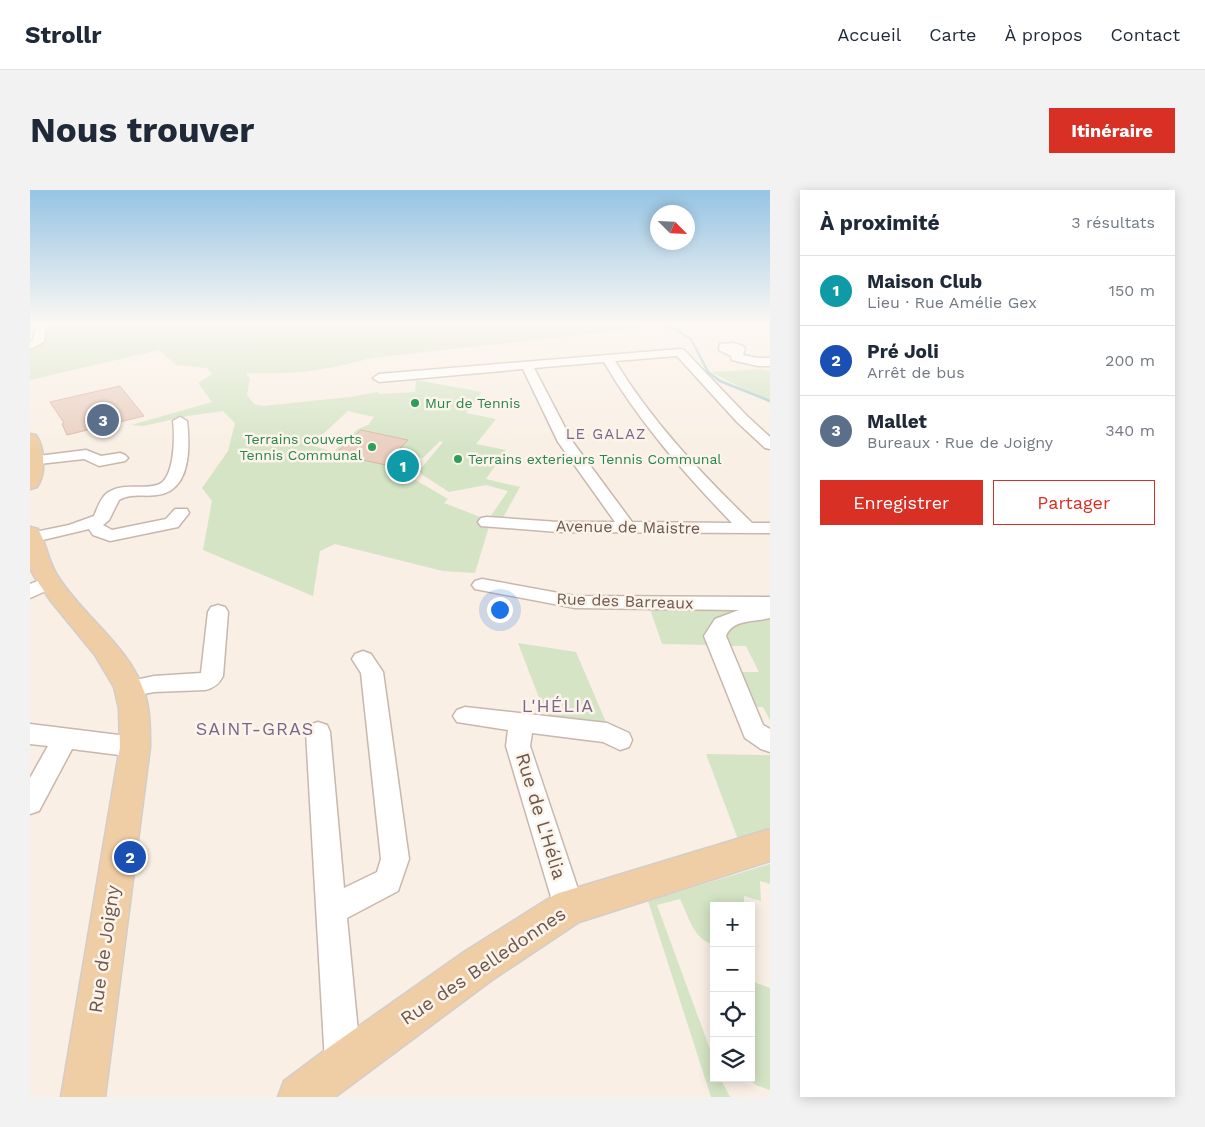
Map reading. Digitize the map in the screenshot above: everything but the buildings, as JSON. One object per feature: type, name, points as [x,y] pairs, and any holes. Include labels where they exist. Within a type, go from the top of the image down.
[{"type":"main road","points":[[30,438],[33,461],[30,483]]},
{"type":"main road","name":"Rue de Joigny","points":[[30,534],[37,587],[104,649],[124,678],[129,689],[135,718],[135,747],[83,1097]]},
{"type":"main road","name":"Rue des Belledonnes","points":[[300,1097],[343,1063],[478,966],[570,907],[770,845]]},
{"type":"street","points":[[379,378],[523,366]]},
{"type":"street","points":[[527,366],[565,442],[626,527]]},
{"type":"street","points":[[612,366],[624,389],[653,428],[692,472],[747,528]]},
{"type":"street","points":[[693,366],[742,419],[770,445]]},
{"type":"street","points":[[31,538],[100,520],[111,498],[117,494],[158,490],[171,485],[180,455],[182,436],[180,420]]},
{"type":"street","points":[[33,461],[86,454],[99,461],[120,458]]},
{"type":"street","points":[[93,523],[104,534],[118,535],[172,523],[181,513]]},
{"type":"street","name":"Avenue de Maistre","points":[[487,522],[558,527],[770,528]]},
{"type":"street","name":"Rue des Barreaux","points":[[482,585],[575,602],[770,604]]},
{"type":"street","points":[[129,689],[154,684],[205,682],[212,676],[218,612]]},
{"type":"street","points":[[770,612],[732,619],[719,626],[715,636],[754,731],[770,742]]},
{"type":"street","points":[[332,910],[388,881],[395,859],[372,672],[363,659]]},
{"type":"street","points":[[466,716],[607,733],[620,740]]},
{"type":"street","name":"Rue de L'Hélia","points":[[521,724],[518,746],[570,907]]},
{"type":"street","points":[[318,732],[343,1063]]},
{"type":"street","points":[[30,734],[135,747]]},
{"type":"street","points":[[30,803],[64,739]]},
{"type":"green space","points":[[30,366],[89,366],[30,380]]},
{"type":"green space","points":[[190,366],[337,366],[309,371],[246,373],[250,379],[247,395],[254,404],[263,406],[378,392],[380,394],[415,392],[416,380],[482,392],[466,413],[496,419],[476,444],[506,450],[486,479],[520,487],[500,523],[490,523],[475,573],[443,571],[335,544],[320,551],[313,596],[203,550],[212,501],[202,488],[228,451],[235,423],[223,411],[188,416],[143,426],[131,425],[212,402],[198,383],[212,374],[207,368]],"holes":[[[348,411],[374,417],[368,425],[358,429],[333,452],[311,445]],[[361,430],[408,440],[387,463],[396,465],[407,454],[423,458],[440,441],[443,442],[418,472],[449,492],[486,485],[508,491],[488,520],[444,503],[448,499],[414,479],[390,473],[395,467],[336,454]]]},
{"type":"green space","points":[[761,369],[770,371],[770,403],[711,372]]},
{"type":"green space","points":[[649,606],[770,607],[729,616],[710,645],[662,644]]},
{"type":"green space","points":[[770,617],[770,720],[763,707],[753,707],[737,672],[759,672],[746,646],[723,646],[724,634],[731,626]]},
{"type":"green space","points":[[518,643],[576,652],[608,727],[548,721]]},
{"type":"green space","points":[[706,754],[770,755],[770,827],[739,842]]},
{"type":"green space","points":[[770,864],[770,884],[760,881],[761,901],[744,896],[744,902],[710,902],[710,943],[696,933],[680,899],[657,905],[710,1049],[710,1082],[722,1082],[730,1097],[711,1097],[648,901]]},
{"type":"green space","points":[[755,982],[770,988],[770,1090],[752,1082],[755,1082]]},
{"type":"waterway","points":[[705,366],[708,372],[720,381],[770,401]]},
{"type":"place","name":"Mur de Tennis","points":[[415,403]]},
{"type":"place","name":"Mallet","points":[[103,420]]},
{"type":"place","name":"Terrains couverts Tennis Communal","points":[[372,447]]},
{"type":"place","name":"Terrains exterieurs Tennis Communal","points":[[458,459]]},
{"type":"place","name":"Maison Club","points":[[403,466]]},
{"type":"place","name":"Pré Joli","points":[[130,857]]},
{"type":"district","name":"LE GALAZ","points":[[606,434]]},
{"type":"district","name":"L'HÉLIA","points":[[558,705]]},
{"type":"district","name":"SAINT-GRAS","points":[[255,728]]}]
